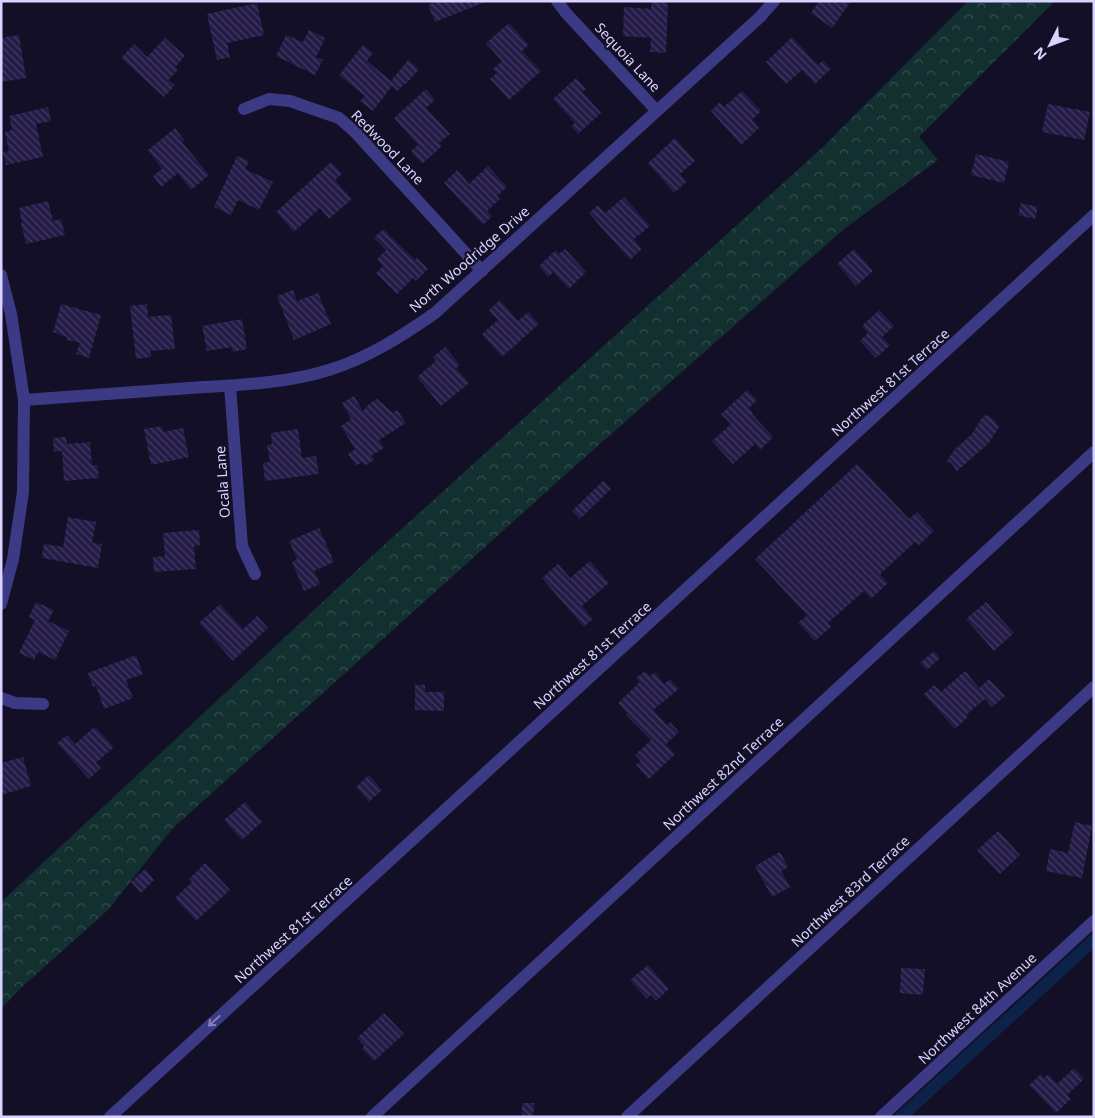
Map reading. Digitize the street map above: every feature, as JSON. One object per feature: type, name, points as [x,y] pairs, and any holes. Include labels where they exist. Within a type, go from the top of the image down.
[{"type":"street","name":"Sequoia Lane","points":[[557,1],[657,110]]},
{"type":"street","name":"North Woodridge Drive","points":[[24,400],[230,386],[286,380],[328,370],[364,357],[401,336],[435,313],[760,17],[774,1]]},
{"type":"street","name":"Redwood Lane","points":[[244,108],[269,100],[290,101],[339,118],[355,132],[482,271]]},
{"type":"street","name":"Northwest 81st Terrace","points":[[110,1117],[1094,216]]},
{"type":"street","points":[[1,275],[11,314],[24,400],[23,492],[13,559],[1,604]]},
{"type":"street","name":"Ocala Lane","points":[[230,386],[242,546],[254,574]]},
{"type":"street","name":"Northwest 82nd Terrace","points":[[372,1117],[1094,452]]},
{"type":"street","name":"Northwest 83rd Terrace","points":[[627,1117],[1094,687]]},
{"type":"street","points":[[1,698],[15,703],[43,704]]},
{"type":"street","name":"Northwest 84th Avenue","points":[[881,1117],[1094,921]]},
{"type":"green space","points":[[968,1],[1055,1],[919,137],[938,160],[844,229],[575,466],[172,829],[108,910],[21,988],[1,1009],[1,902],[386,543],[824,146]]},
{"type":"building","points":[[437,1],[485,2],[435,22],[428,5]]},
{"type":"building","points":[[652,1],[668,1],[666,53],[650,52],[651,38],[623,36],[624,7],[651,9]]},
{"type":"building","points":[[819,1],[851,1],[832,28],[811,13]]},
{"type":"building","points":[[257,3],[264,35],[227,43],[230,57],[217,60],[207,14]]},
{"type":"building","points":[[509,23],[529,45],[522,51],[541,71],[509,100],[490,79],[497,73],[493,69],[502,61],[486,43]]},
{"type":"building","points":[[309,30],[325,38],[316,57],[323,60],[315,75],[276,56],[286,35],[303,42]]},
{"type":"building","points":[[19,35],[26,78],[1,82],[1,38]]},
{"type":"building","points":[[792,37],[818,65],[823,60],[831,69],[815,84],[802,70],[786,84],[766,62]]},
{"type":"building","points":[[165,38],[185,56],[175,67],[178,70],[168,80],[175,85],[164,97],[121,58],[134,44],[147,57]]},
{"type":"building","points":[[363,45],[373,53],[367,61],[391,81],[408,60],[419,69],[398,91],[392,86],[373,111],[360,101],[365,96],[339,75]]},
{"type":"building","points":[[576,78],[586,89],[582,92],[601,113],[578,134],[571,126],[575,123],[553,99]]},
{"type":"building","points":[[426,89],[435,100],[426,108],[450,134],[439,143],[442,146],[422,164],[411,151],[418,145],[394,118]]},
{"type":"building","points":[[742,91],[761,111],[752,120],[759,128],[741,145],[711,111],[720,102],[724,107]]},
{"type":"building","points":[[1048,104],[1090,112],[1084,140],[1042,132]]},
{"type":"building","points":[[48,107],[51,121],[36,124],[43,157],[6,165],[3,152],[9,151],[5,132],[12,130],[9,116]]},
{"type":"building","points":[[175,128],[184,140],[182,142],[209,175],[191,190],[178,173],[161,187],[153,176],[162,169],[148,150]]},
{"type":"building","points":[[675,138],[695,161],[680,174],[686,182],[674,193],[648,163]]},
{"type":"building","points":[[976,154],[1009,162],[1004,183],[971,175]]},
{"type":"building","points":[[237,156],[249,161],[245,169],[273,182],[259,210],[238,200],[231,215],[214,207]]},
{"type":"building","points":[[331,162],[342,174],[335,180],[352,199],[329,219],[320,208],[294,232],[276,212]]},
{"type":"building","points":[[488,166],[507,187],[497,196],[500,199],[487,211],[492,216],[483,225],[444,183],[457,170],[469,184]]},
{"type":"building","points":[[624,197],[650,226],[634,239],[642,249],[630,260],[589,213],[598,205],[605,213]]},
{"type":"building","points":[[48,201],[53,221],[61,219],[65,235],[26,244],[19,208]]},
{"type":"building","points":[[1021,203],[1038,207],[1035,219],[1018,215]]},
{"type":"building","points":[[383,229],[415,260],[417,258],[428,269],[416,281],[413,278],[397,294],[376,273],[383,266],[377,259],[386,250],[374,238]]},
{"type":"building","points":[[565,249],[586,272],[569,289],[553,272],[548,277],[539,266],[556,250],[559,254]]},
{"type":"building","points":[[854,249],[873,271],[856,286],[837,264]]},
{"type":"building","points":[[293,290],[297,301],[318,293],[331,324],[294,340],[277,296]]},
{"type":"building","points":[[500,300],[518,321],[528,312],[539,324],[502,357],[482,334],[498,320],[489,310]]},
{"type":"building","points":[[61,304],[101,315],[89,358],[76,354],[80,343],[67,340],[67,337],[53,332]]},
{"type":"building","points":[[147,304],[148,317],[171,315],[175,349],[150,351],[151,357],[136,359],[130,306]]},
{"type":"building","points":[[879,310],[894,326],[882,337],[890,345],[876,358],[860,341],[868,333],[862,326]]},
{"type":"building","points":[[242,319],[247,349],[233,352],[232,347],[207,351],[202,326]]},
{"type":"building","points":[[445,347],[460,365],[456,368],[469,383],[441,406],[417,377],[436,361],[433,357]]},
{"type":"building","points":[[747,390],[757,400],[749,408],[752,414],[773,437],[760,450],[755,444],[733,464],[712,441],[731,424],[721,414]]},
{"type":"building","points":[[354,396],[363,411],[370,403],[377,399],[393,413],[397,410],[406,423],[379,440],[384,448],[372,455],[374,460],[366,465],[362,462],[356,466],[348,454],[355,449],[341,426],[351,419],[342,403]]},
{"type":"building","points":[[986,415],[992,418],[999,427],[988,444],[957,471],[947,461],[955,449],[972,434],[981,419]]},
{"type":"building","points":[[162,426],[163,432],[183,428],[189,457],[151,465],[144,429]]},
{"type":"building","points":[[298,429],[302,458],[316,456],[319,474],[265,481],[263,463],[270,462],[267,445],[272,444],[271,433]]},
{"type":"building","points":[[66,437],[67,444],[90,442],[92,465],[97,465],[99,478],[64,481],[62,451],[54,452],[53,438]]},
{"type":"building","points":[[857,464],[909,519],[917,512],[934,531],[919,545],[915,542],[880,574],[888,583],[871,599],[864,591],[828,623],[831,627],[815,641],[798,623],[807,615],[755,559]]},
{"type":"building","points":[[603,481],[611,489],[580,519],[572,511]]},
{"type":"building","points":[[68,517],[96,522],[92,543],[102,544],[98,568],[42,558],[44,544],[63,547]]},
{"type":"building","points":[[319,528],[334,562],[314,571],[320,584],[304,591],[292,562],[297,559],[289,541]]},
{"type":"building","points":[[199,530],[200,545],[194,546],[196,569],[154,572],[153,557],[165,556],[163,533]]},
{"type":"building","points":[[590,561],[609,583],[582,606],[593,619],[584,627],[542,578],[558,564],[570,578]]},
{"type":"building","points":[[36,602],[54,610],[48,621],[69,631],[55,660],[38,652],[34,660],[19,653],[35,620],[29,617]]},
{"type":"building","points":[[986,602],[1014,633],[994,651],[966,619]]},
{"type":"building","points":[[220,604],[243,629],[257,616],[268,628],[233,661],[199,623]]},
{"type":"building","points":[[934,651],[940,658],[927,670],[920,663]]},
{"type":"building","points":[[136,655],[143,674],[126,680],[133,698],[104,709],[96,686],[93,687],[88,673]]},
{"type":"building","points":[[645,671],[650,676],[655,672],[664,684],[670,679],[679,689],[653,710],[667,725],[670,722],[679,732],[666,744],[675,754],[649,779],[636,765],[641,761],[635,755],[651,740],[626,715],[628,714],[618,703],[640,682],[636,678]]},
{"type":"building","points":[[965,671],[979,688],[989,679],[1005,696],[992,707],[985,699],[966,715],[968,717],[955,729],[924,694],[934,685],[941,692]]},
{"type":"building","points":[[415,685],[425,685],[425,692],[444,692],[444,711],[415,710]]},
{"type":"building","points":[[93,728],[96,728],[114,747],[96,763],[101,768],[89,779],[57,743],[67,735],[75,744]]},
{"type":"building","points":[[23,757],[31,786],[1,795],[1,763]]},
{"type":"building","points":[[369,775],[382,790],[369,802],[356,787]]},
{"type":"building","points":[[245,802],[262,822],[242,840],[224,820]]},
{"type":"building","points":[[1075,822],[1092,826],[1082,878],[1046,871],[1050,849],[1068,853]]},
{"type":"building","points":[[998,831],[1020,855],[1000,874],[977,850]]},
{"type":"building","points":[[780,852],[788,867],[781,871],[790,887],[772,897],[755,866]]},
{"type":"building","points":[[205,863],[230,890],[196,921],[175,898],[192,882],[189,879]]},
{"type":"building","points":[[145,869],[154,880],[141,893],[131,882]]},
{"type":"building","points":[[648,965],[669,989],[656,1001],[651,995],[647,999],[630,980]]},
{"type":"building","points":[[901,968],[925,969],[923,995],[900,993]]},
{"type":"building","points":[[384,1013],[404,1034],[374,1061],[362,1049],[364,1046],[357,1038]]},
{"type":"building","points":[[1074,1068],[1084,1079],[1067,1095],[1071,1099],[1056,1113],[1029,1085],[1041,1074],[1044,1078],[1048,1074],[1057,1084]]},
{"type":"building","points":[[522,1103],[534,1103],[533,1117],[522,1117]]},
{"type":"waterway","points":[[901,1117],[1094,940]]}]
